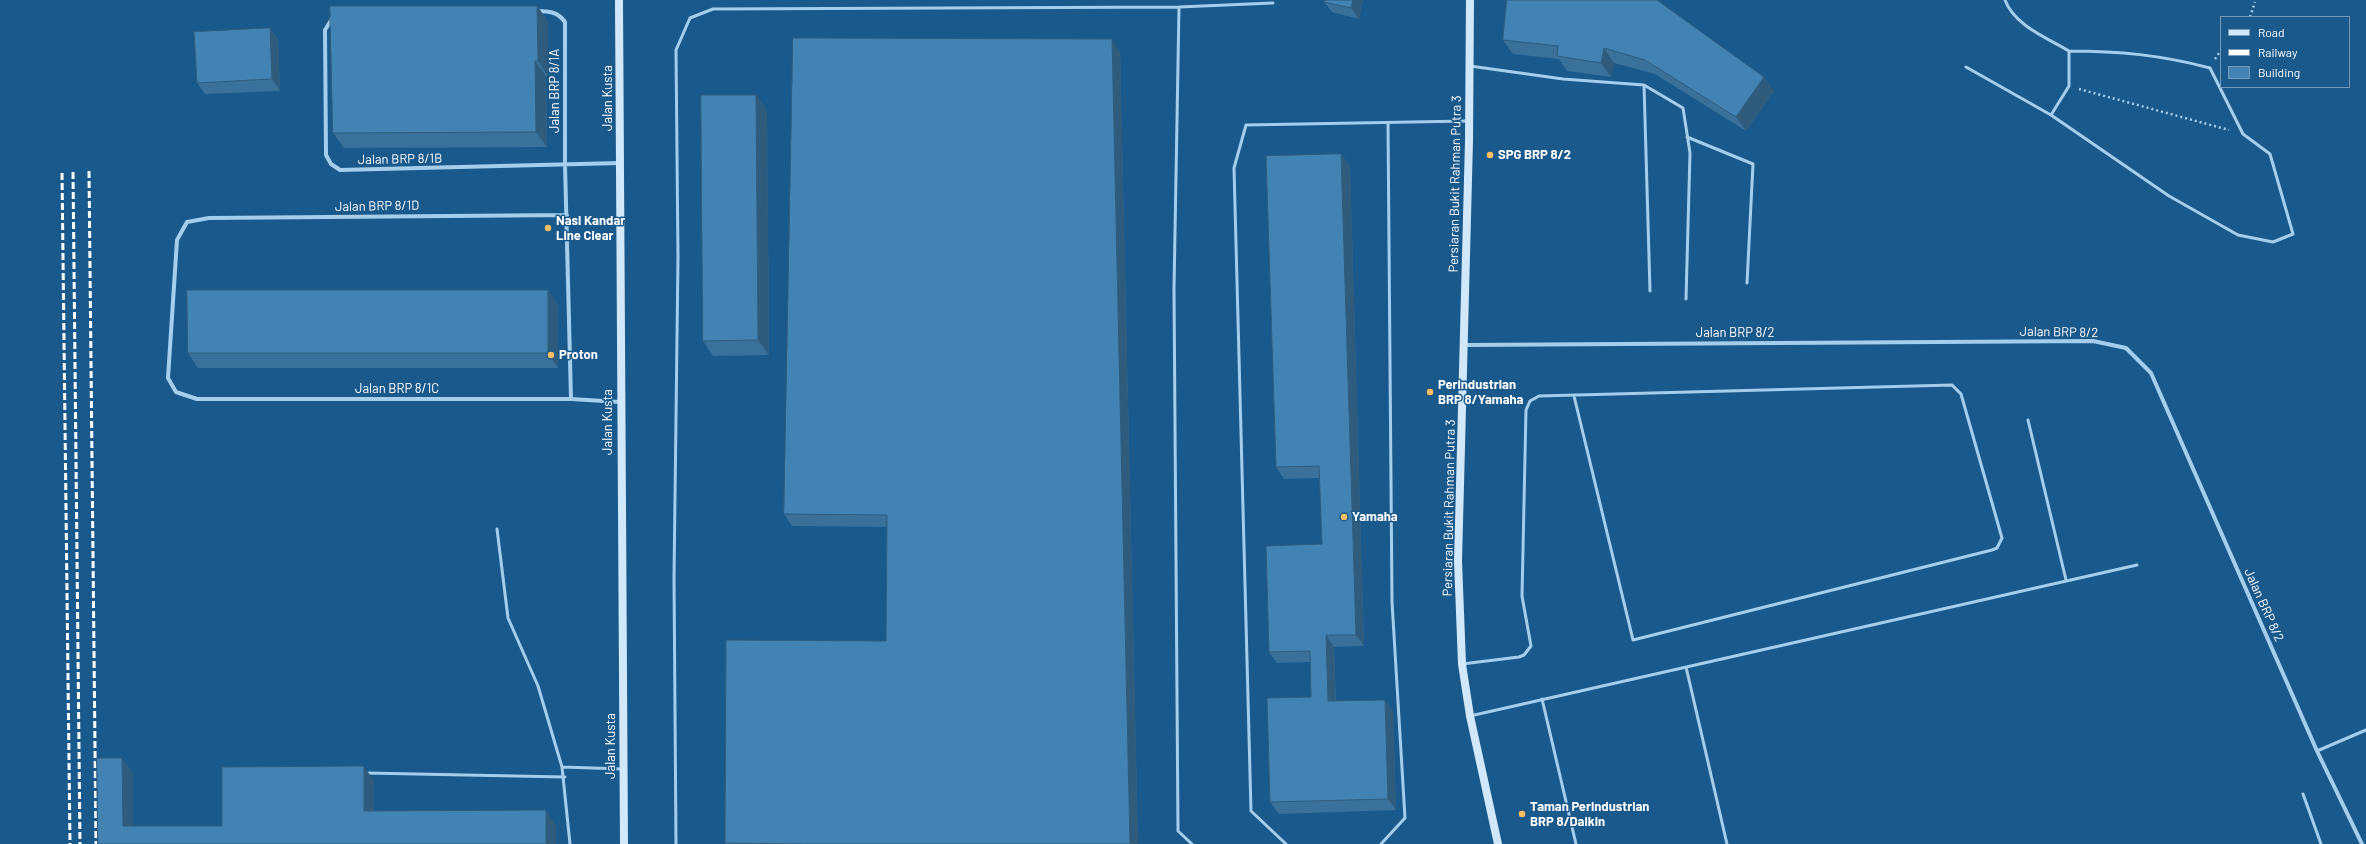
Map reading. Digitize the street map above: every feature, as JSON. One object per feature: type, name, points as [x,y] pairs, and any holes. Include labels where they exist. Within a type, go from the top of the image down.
[{"type":"main road","name":"Jalan Kusta","points":[[619,0],[620,402],[624,844]]},
{"type":"main road","name":"Persiaran Bukit Rahman Putra 3","points":[[1470,0],[1469,121],[1458,561],[1462,664],[1470,716],[1498,844]]},
{"type":"street","name":"Jalan BRP 8/1A","points":[[533,11],[548,11],[560,15],[565,22],[565,165],[571,399]]},
{"type":"street","name":"Jalan BRP 8/1B","points":[[337,15],[331,18],[325,30],[326,155],[331,164],[340,170],[620,163]]},
{"type":"street","name":"Jalan BRP 8/1D","points":[[176,392],[168,378],[177,240],[187,222],[209,218],[567,214]]},
{"type":"street","name":"Jalan BRP 8/2","points":[[1464,346],[2093,341],[2126,348],[2151,373],[2317,751],[2362,844]]},
{"type":"street","name":"Jalan BRP 8/1C","points":[[176,392],[197,399],[571,399],[620,402]]},
{"type":"lane","points":[[1966,67],[2051,115],[2169,196],[2238,235],[2273,242],[2293,234],[2270,154],[2243,134],[2210,68],[2170,58],[2119,51],[2069,51],[2020,21],[2013,14],[2005,0]]},
{"type":"lane","points":[[676,844],[674,578],[678,257],[676,50],[690,18],[713,9],[1179,7],[1273,3]]},
{"type":"lane","points":[[1179,7],[1174,289],[1178,831],[1192,844]]},
{"type":"lane","points":[[2051,115],[2069,86],[2069,51]]},
{"type":"lane","points":[[1469,66],[1563,79],[1644,85],[1683,108],[1690,153],[1686,299]]},
{"type":"lane","points":[[1644,85],[1650,291]]},
{"type":"lane","points":[[1286,844],[1251,811],[1234,168],[1246,125],[1469,121]]},
{"type":"lane","points":[[1381,844],[1406,818],[1392,602],[1388,123]]},
{"type":"lane","points":[[1687,137],[1753,164],[1747,282]]},
{"type":"lane","points":[[1462,664],[1518,657],[1524,655],[1531,646],[1522,596],[1526,410],[1530,401],[1534,398],[1574,396],[1952,385],[1960,390],[2002,538],[1997,548],[1992,550],[1633,640],[1574,396]]},
{"type":"lane","points":[[2028,420],[2066,580]]},
{"type":"lane","points":[[497,528],[508,618],[538,686],[565,777],[570,844]]},
{"type":"lane","points":[[1470,716],[2137,565]]},
{"type":"lane","points":[[1686,667],[1727,844]]},
{"type":"lane","points":[[1542,699],[1576,844]]},
{"type":"lane","points":[[2317,751],[2366,730]]},
{"type":"lane","points":[[562,766],[624,770]]},
{"type":"lane","points":[[358,773],[565,777]]},
{"type":"lane","points":[[2303,794],[2321,844]]},
{"type":"path","points":[[2250,16],[2255,2]]},
{"type":"path","points":[[2069,86],[2243,134]]},
{"type":"building","points":[[1325,0],[1353,0],[1351,8],[1324,2]]},
{"type":"building","points":[[1507,0],[1657,0],[1764,77],[1736,117],[1645,60],[1604,48],[1601,63],[1557,56],[1558,46],[1503,40]]},
{"type":"building","points":[[330,6],[537,6],[538,61],[535,61],[536,132],[333,133]]},
{"type":"building","points":[[270,28],[272,79],[197,83],[194,32]]},
{"type":"building","points":[[793,38],[1112,39],[1130,844],[725,843],[726,640],[886,641],[887,515],[784,514]]},
{"type":"building","points":[[701,95],[756,95],[758,340],[703,341]]},
{"type":"building","name":"Yamaha","points":[[1341,154],[1356,635],[1326,635],[1328,701],[1385,700],[1388,799],[1270,802],[1267,698],[1311,697],[1310,651],[1269,652],[1266,546],[1322,544],[1319,466],[1276,467],[1266,156]]},
{"type":"building","points":[[187,290],[548,290],[548,353],[188,353]]},
{"type":"building","points":[[97,758],[122,758],[123,826],[222,826],[222,767],[364,766],[364,811],[546,810],[546,844],[98,844]]},
{"type":"railway","points":[[89,171],[96,844]]},
{"type":"railway","points":[[73,172],[80,844]]},
{"type":"railway","points":[[62,173],[70,844]]},
{"type":"place","name":"SPG BRP 8/2","points":[[1490,155]]},
{"type":"place","name":"Nasi Kandar Line Clear","points":[[548,228]]},
{"type":"place","name":"Proton","points":[[551,355]]},
{"type":"place","name":"Perindustrian BRP 8/Yamaha","points":[[1430,392]]},
{"type":"place","name":"Yamaha","points":[[1344,517]]},
{"type":"place","name":"Taman Perindustrian BRP 8/Daikin","points":[[1522,814]]}]
